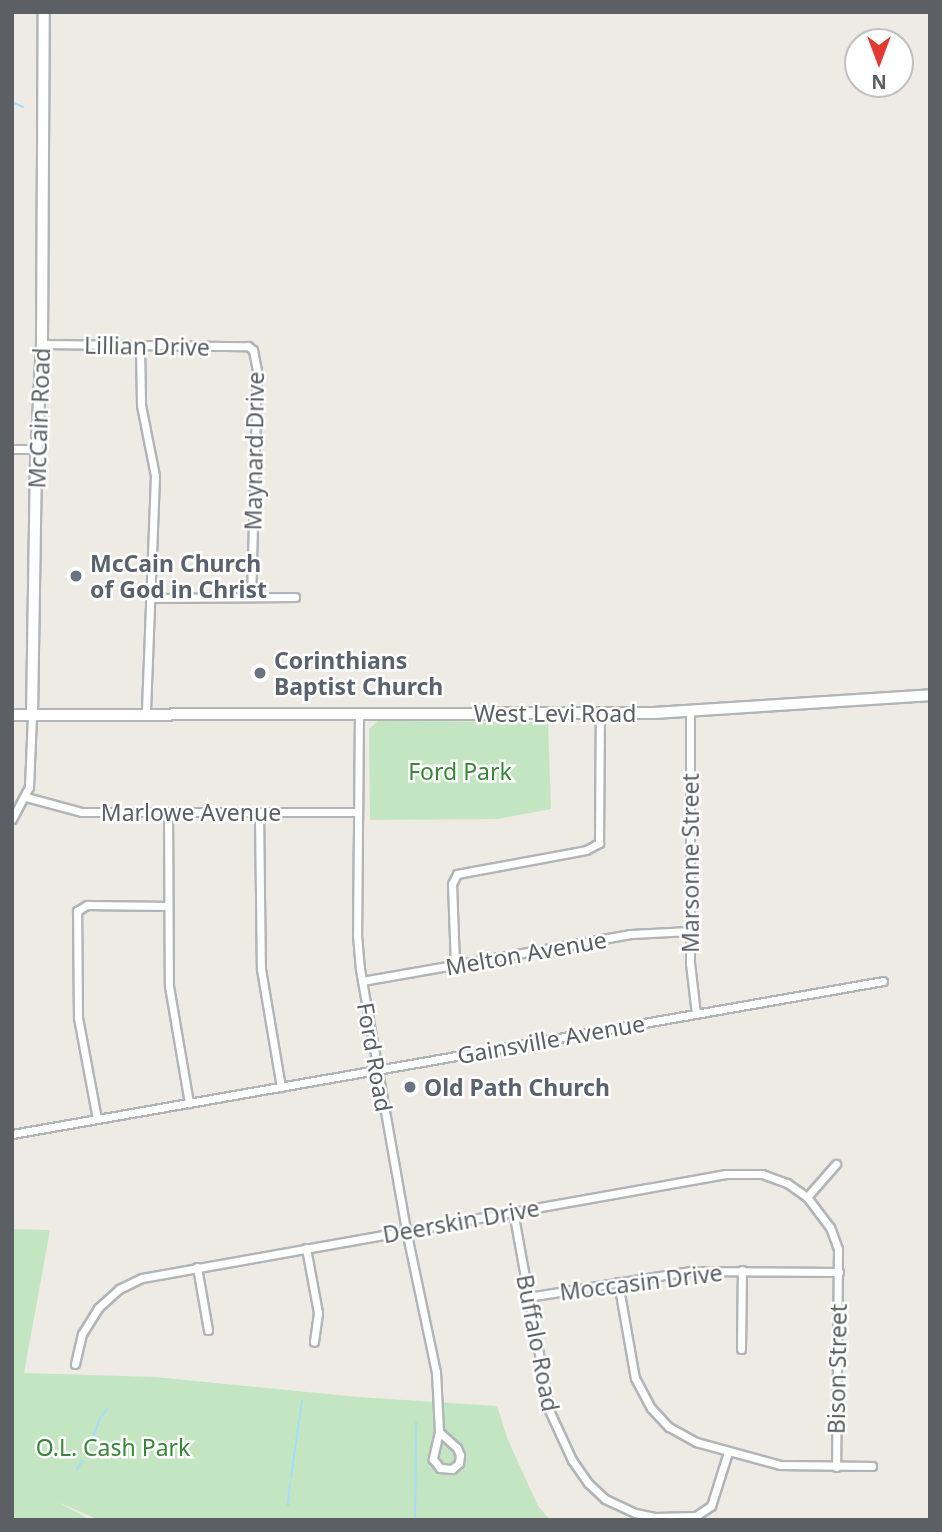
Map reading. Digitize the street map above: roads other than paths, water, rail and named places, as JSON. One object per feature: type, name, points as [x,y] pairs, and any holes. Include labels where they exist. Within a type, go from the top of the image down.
[{"type":"street","name":"McCain Road","points":[[12,819],[26,797],[30,780],[33,715],[37,449],[42,344],[44,12]]},
{"type":"street","name":"Lillian Drive","points":[[42,344],[251,348]]},
{"type":"street","points":[[140,346],[141,405],[155,467],[146,714]]},
{"type":"street","name":"Maynard Drive","points":[[251,348],[257,371],[251,597]]},
{"type":"street","points":[[12,449],[37,449]]},
{"type":"street","points":[[152,598],[295,597]]},
{"type":"street","name":"West Levi Road","points":[[12,715],[600,714],[690,712],[930,695]]},
{"type":"street","name":"Marsonne Street","points":[[690,712],[690,931],[696,1014]]},
{"type":"street","name":"Ford Road","points":[[359,714],[357,935],[362,981],[406,1230],[433,1354],[439,1396],[439,1432],[433,1459],[440,1468],[452,1469],[459,1463],[460,1455],[457,1448],[439,1432]]},
{"type":"street","points":[[455,965],[452,884],[457,874],[586,850],[599,843],[600,714]]},
{"type":"street","name":"Marlowe Avenue","points":[[26,797],[77,811],[358,812]]},
{"type":"street","points":[[168,812],[169,986],[189,1103]]},
{"type":"street","points":[[259,812],[261,969],[281,1087]]},
{"type":"street","points":[[97,1119],[78,1017],[77,911],[87,905],[168,906]]},
{"type":"street","name":"Melton Avenue","points":[[362,981],[641,932],[690,931]]},
{"type":"street","name":"Gainsville Avenue","points":[[12,1134],[883,981]]},
{"type":"street","points":[[807,1197],[836,1164]]},
{"type":"street","name":"Deerskin Drive","points":[[75,1364],[86,1325],[114,1292],[142,1278],[740,1173],[774,1177],[807,1197],[833,1234],[839,1272]]},
{"type":"street","name":"Buffalo Road","points":[[513,1211],[552,1420],[579,1472],[605,1499],[648,1516],[702,1514],[714,1499],[728,1452]]},
{"type":"street","points":[[306,1248],[318,1313],[314,1342]]},
{"type":"street","points":[[197,1267],[208,1330]]},
{"type":"street","points":[[741,1349],[742,1270]]},
{"type":"street","name":"Moccasin Drive","points":[[528,1297],[680,1272],[839,1272]]},
{"type":"street","name":"Bison Street","points":[[836,1467],[839,1272]]},
{"type":"street","points":[[618,1282],[633,1368],[651,1408],[667,1425],[686,1437],[728,1452],[787,1466],[872,1466]]},
{"type":"waterway","points":[[12,102],[23,107]]},
{"type":"waterway","points":[[291,1478],[302,1401]]},
{"type":"waterway","points":[[87,1451],[100,1418],[107,1409]]},
{"type":"waterway","points":[[415,1520],[416,1423]]},
{"type":"waterway","points":[[77,1470],[82,1460]]},
{"type":"waterway","points":[[288,1505],[290,1484]]},
{"type":"place","name":"McCain Church of God in Christ","points":[[76,576]]},
{"type":"place","name":"Corinthians Baptist Church","points":[[260,673]]},
{"type":"place","name":"Old Path Church","points":[[410,1087]]},
{"type":"park label","name":"Ford Park","points":[[460,771]]},
{"type":"park label","name":"O.L. Cash Park","points":[[113,1447]]}]
